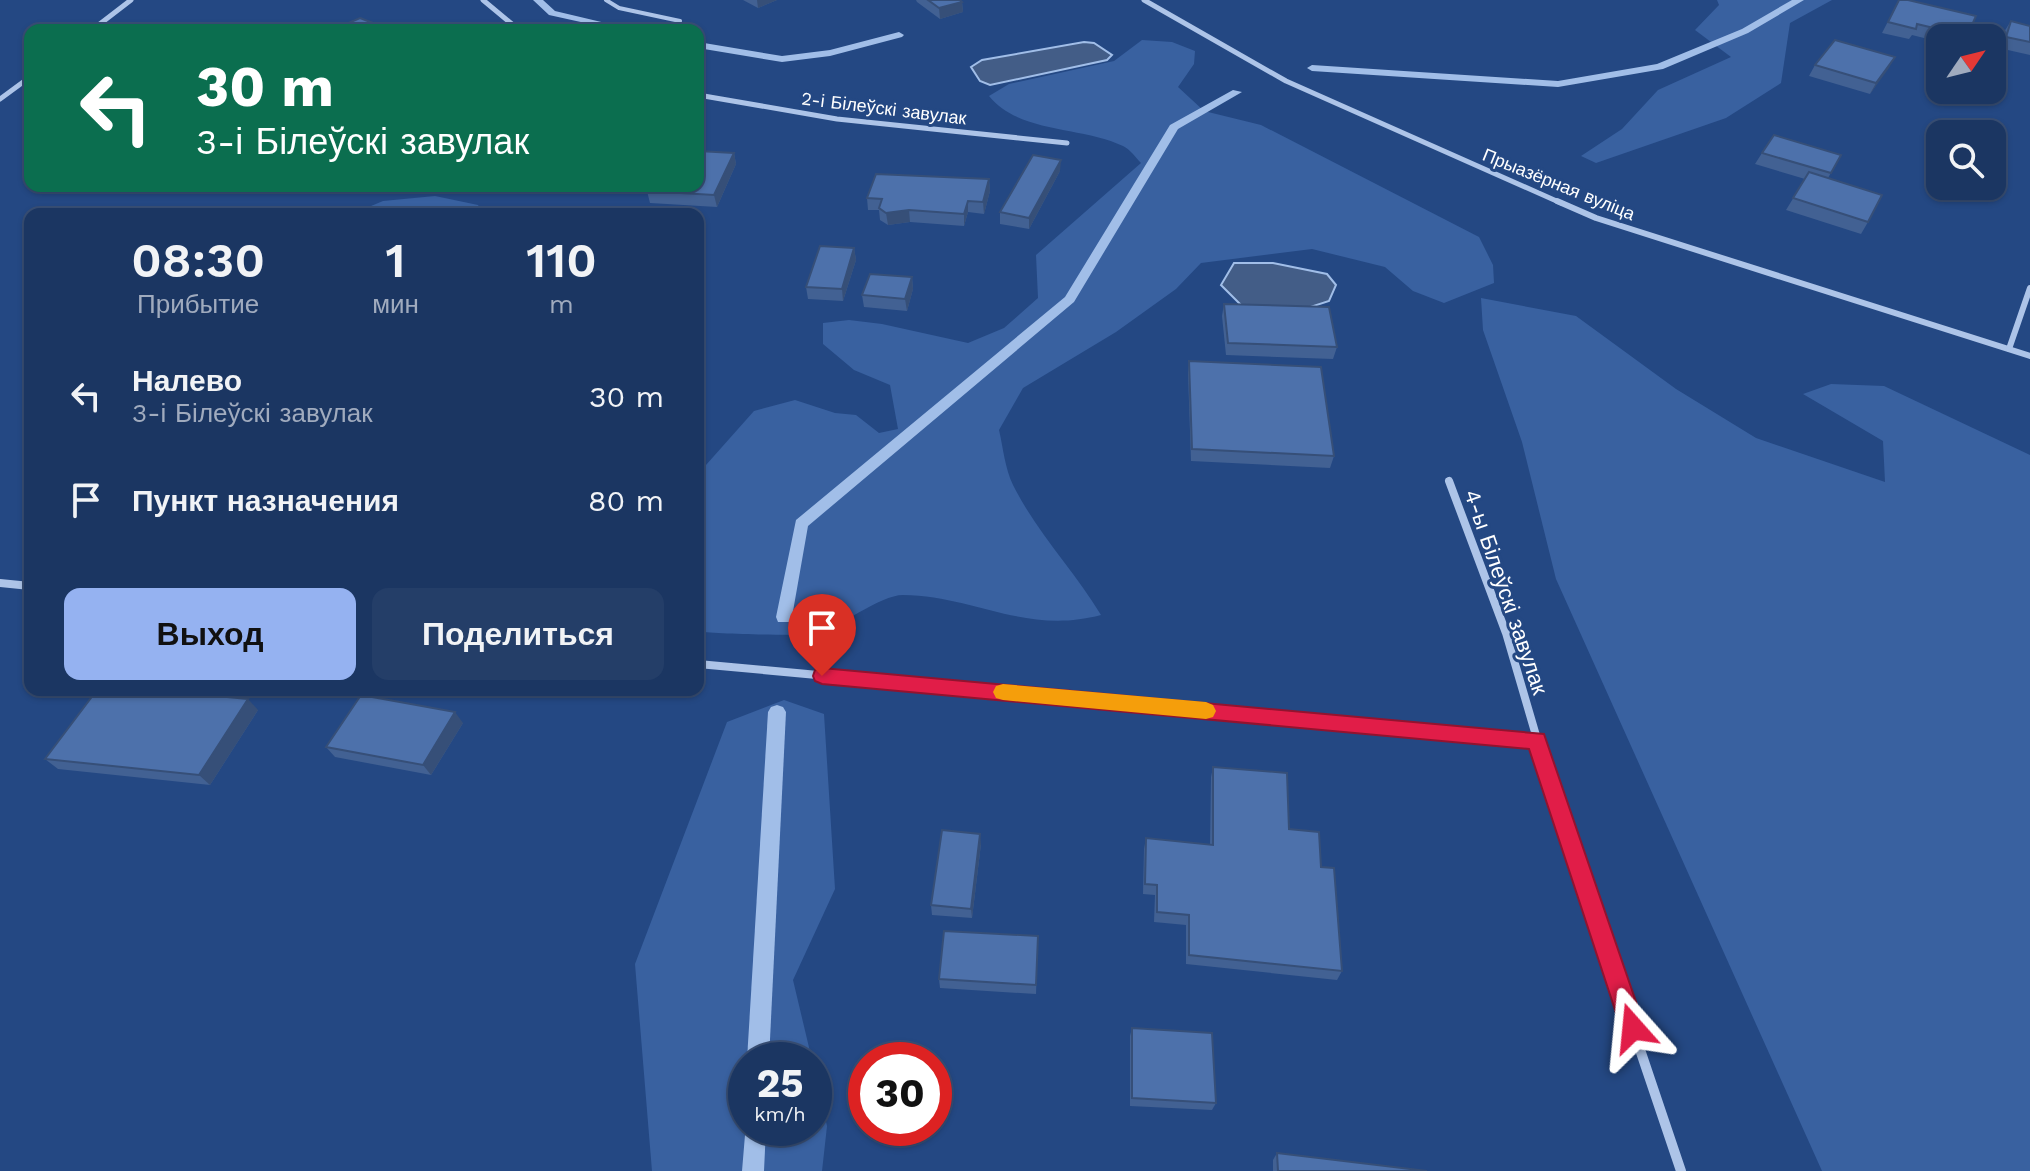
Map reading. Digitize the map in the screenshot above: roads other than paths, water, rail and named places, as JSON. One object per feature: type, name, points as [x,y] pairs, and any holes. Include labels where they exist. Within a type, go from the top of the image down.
[{"type":"street","points":[[100,24],[131,0]]},
{"type":"street","points":[[483,0],[512,24]]},
{"type":"street","name":"Прыазёрная вуліца","points":[[1144,0],[1286,81],[1596,218],[2030,356]]},
{"type":"street","points":[[0,99],[24,81]]},
{"type":"street","name":"2-і Білеўскі завулак","points":[[704,96],[837,119],[1067,143]]},
{"type":"street","points":[[2009,349],[2030,288]]},
{"type":"street","name":"4-ы Білеўскі завулак","points":[[1449,481],[1506,633],[1536,741],[1681,1171]]},
{"type":"street","points":[[0,583],[24,585]]},
{"type":"street","points":[[704,665],[1536,741]]},
{"type":"lane","points":[[606,0],[619,8],[680,21]]},
{"type":"waterway","points":[[538,0],[552,13],[602,24]]},
{"type":"waterway","points":[[1312,68],[1558,84],[1659,67],[1745,31],[1799,0]]},
{"type":"waterway","points":[[704,46],[782,59],[830,53],[899,35]]},
{"type":"waterway","points":[[784,617],[801,524],[1070,299],[1174,127],[1237,92]]},
{"type":"waterway","points":[[759,1042],[777,712]]},
{"type":"waterway","points":[[753,1171],[754,1146]]}]
